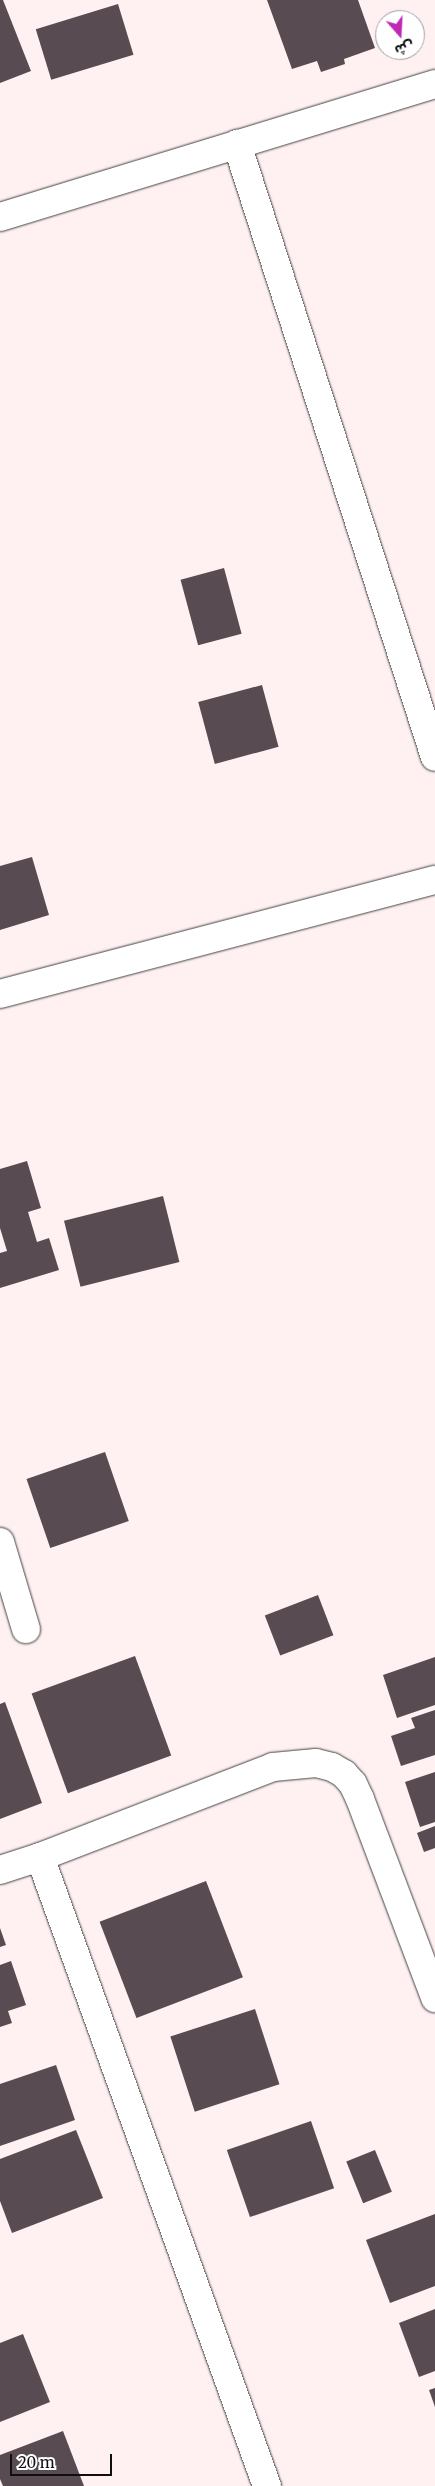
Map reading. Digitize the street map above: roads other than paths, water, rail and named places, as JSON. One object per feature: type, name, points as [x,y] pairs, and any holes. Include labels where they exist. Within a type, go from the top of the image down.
[{"type":"street","points":[[0,217],[435,84]]},
{"type":"street","points":[[237,144],[435,757]]},
{"type":"street","points":[[0,994],[435,880]]},
{"type":"street","points":[[0,1542],[26,1629]]},
{"type":"street","points":[[0,1870],[40,1857],[273,1767],[316,1763],[332,1767],[344,1774],[353,1784],[360,1799],[435,1998]]},
{"type":"street","points":[[40,1857],[267,2486]]}]
